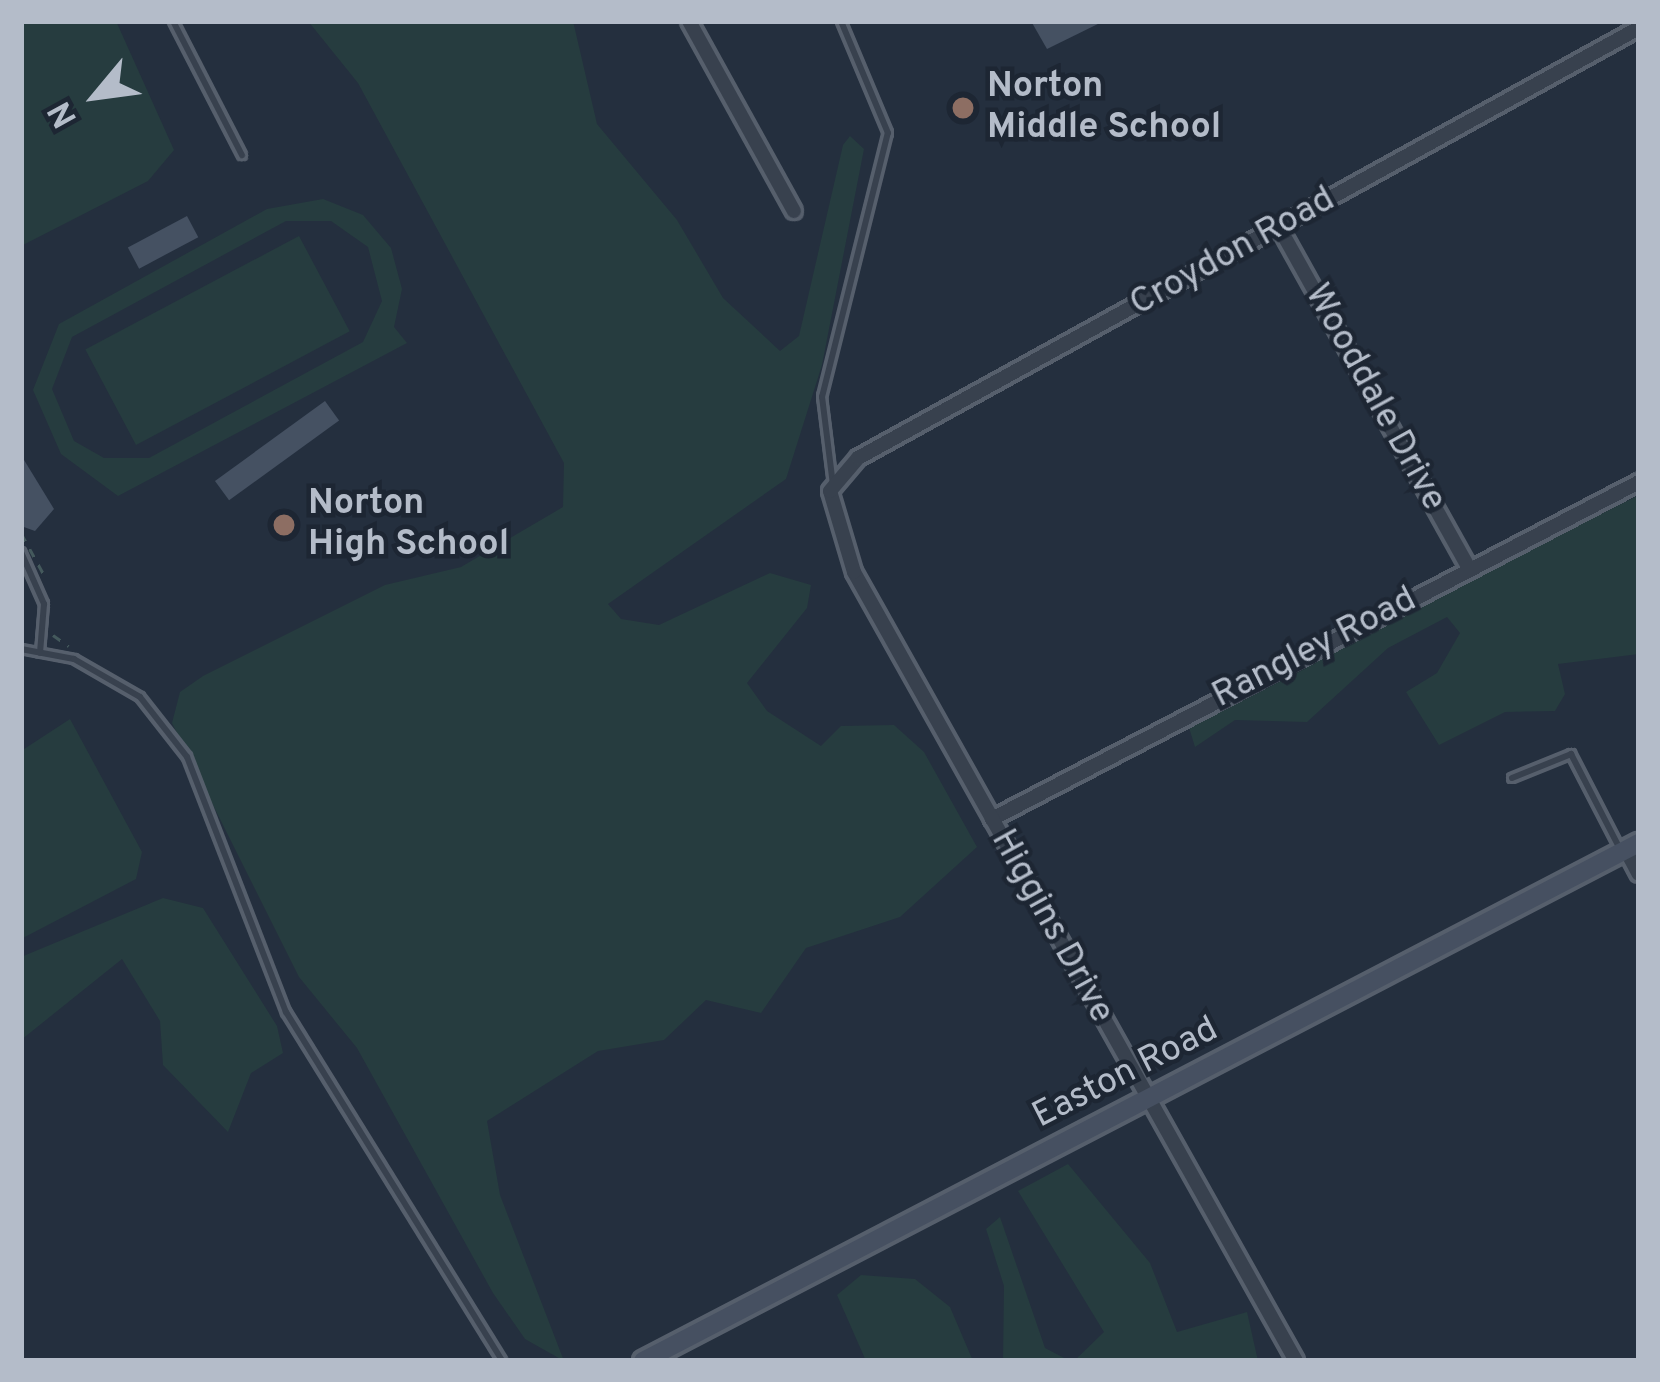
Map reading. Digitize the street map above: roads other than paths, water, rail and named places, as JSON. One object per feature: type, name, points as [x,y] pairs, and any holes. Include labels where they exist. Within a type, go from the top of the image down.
[{"type":"street","points":[[689,21],[794,211]]},
{"type":"street","name":"Croydon Road","points":[[833,485],[858,458],[1639,28]]},
{"type":"street","name":"Wooddale Drive","points":[[1279,227],[1469,569]]},
{"type":"street","name":"Rangley Road","points":[[992,819],[1639,482]]},
{"type":"street","name":"Higgins Drive","points":[[833,485],[834,532],[1296,1361]]},
{"type":"street","points":[[1629,849],[1639,874]]},
{"type":"street","name":"Easton Road","points":[[643,1361],[1629,849]]},
{"type":"lane","points":[[172,21],[242,155]]},
{"type":"lane","points":[[833,485],[820,452],[822,397],[888,133],[841,21]]},
{"type":"lane","points":[[21,552],[44,604],[40,653]]},
{"type":"lane","points":[[21,650],[40,653],[140,697],[188,757],[286,1012],[434,1239],[502,1361]]},
{"type":"lane","points":[[1512,778],[1571,754],[1629,849]]},
{"type":"place","name":"Norton Middle School","points":[[963,108]]},
{"type":"place","name":"Norton High School","points":[[284,525]]}]
